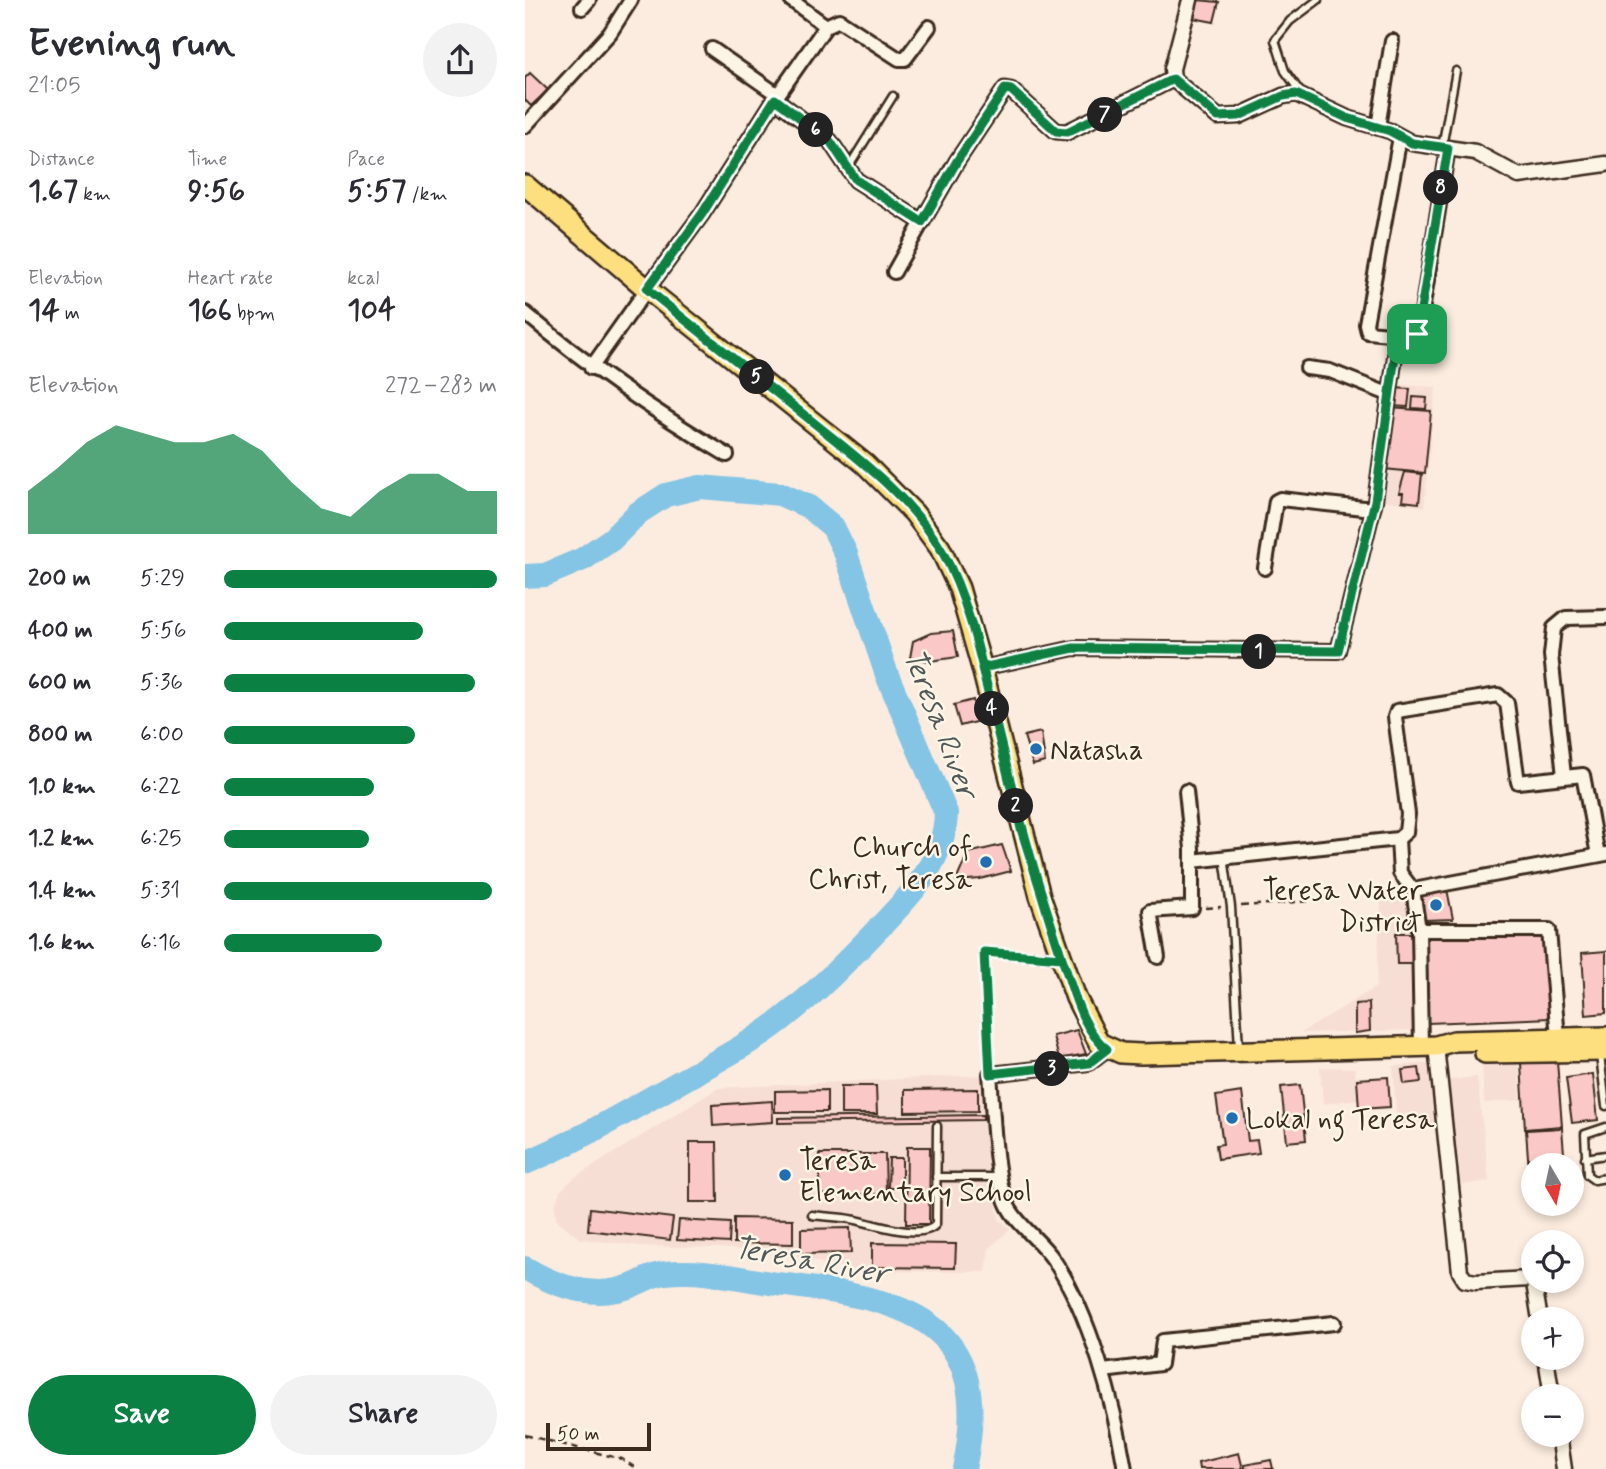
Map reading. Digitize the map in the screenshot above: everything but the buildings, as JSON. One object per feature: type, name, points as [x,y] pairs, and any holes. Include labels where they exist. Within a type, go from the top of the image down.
[{"type":"main road","points":[[525,185],[647,289],[865,464],[914,513],[949,565],[982,668],[1021,829],[1062,958],[1094,1037],[1107,1049],[1141,1054],[1240,1054],[1429,1046],[1454,1041],[1558,1038],[1603,1044]]},
{"type":"main road","points":[[1429,1046],[1454,1053],[1603,1044]]},
{"type":"street","points":[[525,126],[610,33],[631,0]]},
{"type":"street","points":[[791,0],[826,26]]},
{"type":"street","points":[[1190,0],[1172,69],[1173,79],[1211,113],[1227,118],[1289,94],[1304,97],[1347,118],[1378,127],[1412,143],[1475,152],[1519,176],[1606,164]]},
{"type":"street","points":[[591,368],[702,214],[776,97],[826,26],[839,20],[899,59],[905,59],[929,27]]},
{"type":"street","points":[[1378,127],[1392,41]]},
{"type":"street","points":[[712,49],[830,141],[839,150],[847,170],[856,180],[922,222]]},
{"type":"street","points":[[894,272],[957,161],[1005,89],[1011,90],[1056,131],[1067,132],[1173,79]]},
{"type":"street","points":[[1399,137],[1366,324],[1368,332],[1413,336],[1419,330],[1445,147]]},
{"type":"street","points":[[525,313],[591,368],[727,455]]},
{"type":"street","points":[[982,668],[1074,648],[1338,651],[1373,509],[1398,334]]},
{"type":"street","points":[[1307,368],[1330,371],[1388,394]]},
{"type":"street","points":[[1265,568],[1276,501],[1280,499],[1373,509]]},
{"type":"street","points":[[1564,776],[1551,655],[1554,628],[1566,618],[1606,617]]},
{"type":"street","points":[[1192,861],[1224,855],[1398,839],[1406,832],[1408,814],[1395,717],[1403,708],[1498,695],[1504,697],[1518,782],[1583,775],[1602,855],[1413,890]]},
{"type":"street","points":[[1158,957],[1150,911],[1192,908],[1192,861],[1186,791]]},
{"type":"street","points":[[1398,839],[1400,873],[1413,890],[1419,930],[1429,1046],[1460,1272],[1465,1280],[1476,1282],[1529,1279],[1534,1283],[1538,1307]]},
{"type":"street","points":[[1419,930],[1549,930],[1558,1038]]},
{"type":"street","points":[[1107,1049],[1089,1063],[990,1074],[1001,1177],[1007,1206],[1053,1259],[1073,1298],[1103,1371],[1116,1419],[1125,1469]]},
{"type":"street","points":[[1103,1371],[1160,1364],[1163,1341],[1334,1323]]},
{"type":"street","points":[[1561,1447],[1564,1469]]},
{"type":"lane","points":[[1304,97],[1285,71],[1275,40],[1290,20],[1318,0]]},
{"type":"lane","points":[[1445,147],[1456,71]]},
{"type":"lane","points":[[847,170],[893,96]]},
{"type":"lane","points":[[1224,855],[1231,907],[1240,1054]]},
{"type":"lane","points":[[990,1074],[984,952],[1062,958]]},
{"type":"lane","points":[[1603,1044],[1606,1106]]},
{"type":"lane","points":[[811,1215],[924,1232],[936,1224],[937,1126]]},
{"type":"lane","points":[[1606,1127],[1584,1134],[1589,1178],[1606,1178]]},
{"type":"lane","points":[[1585,1158],[1606,1155]]},
{"type":"lane","points":[[936,1177],[1001,1177]]},
{"type":"path","points":[[1192,908],[1311,901]]},
{"type":"path","points":[[525,1435],[622,1459],[637,1469]]},
{"type":"shaded area","points":[[1382,384],[1436,387],[1424,507],[1366,497],[1377,458]]},
{"type":"shaded area","points":[[1410,897],[1416,1030],[1301,1033],[1376,987],[1381,900]]},
{"type":"shaded area","points":[[1518,1061],[1521,1100],[1484,1103],[1482,1064]]},
{"type":"shaded area","points":[[1430,1063],[1434,1126],[1397,1129],[1393,1066]]},
{"type":"shaded area","points":[[1320,1067],[1355,1068],[1358,1099],[1323,1104]]},
{"type":"shaded area","name":"Teresa Elementary School","points":[[983,1075],[990,1171],[999,1219],[1010,1229],[989,1249],[986,1272],[857,1271],[781,1254],[720,1248],[640,1246],[580,1239],[556,1219],[555,1205],[560,1191],[574,1178],[718,1088]]},
{"type":"shaded area","points":[[1477,1077],[1489,1181],[1461,1185],[1449,1080]]},
{"type":"waterway","name":"Teresa River","points":[[525,576],[545,575],[583,559],[612,539],[638,513],[666,495],[700,487],[780,494],[809,507],[833,527],[846,554],[887,675],[946,813],[939,847],[924,877],[890,917],[794,1010],[756,1038],[716,1062],[583,1136],[525,1163]]},
{"type":"waterway","name":"Teresa River","points":[[525,1268],[563,1286],[590,1291],[617,1290],[652,1276],[693,1272],[863,1297],[899,1309],[929,1325],[952,1347],[966,1378],[971,1418],[964,1469]]},
{"type":"place","name":"Natasha","points":[[1036,749]]},
{"type":"place","name":"Church of Christ, Teresa","points":[[986,862]]},
{"type":"place","name":"Teresa Water District","points":[[1436,905]]},
{"type":"place","name":"Lokal ng Teresa","points":[[1232,1118]]},
{"type":"place","name":"Teresa Elementary School","points":[[785,1175]]},
{"type":"route","points":[[1417,334],[1398,334],[1375,501],[1338,651],[1074,648],[982,668],[1021,829],[1040,896],[1062,958],[984,952],[990,1074],[1055,1069],[1089,1063],[1107,1049],[1094,1037],[1076,998],[1062,958],[1040,896],[982,668],[959,588],[949,565],[914,513],[865,464],[647,289],[702,214],[775,99],[830,141],[839,150],[847,170],[856,180],[922,222],[957,161],[999,94],[1005,89],[1011,90],[1056,131],[1067,132],[1173,79],[1218,117],[1239,116],[1283,96],[1296,94],[1347,118],[1390,131],[1412,143],[1448,148],[1417,334]]}]
